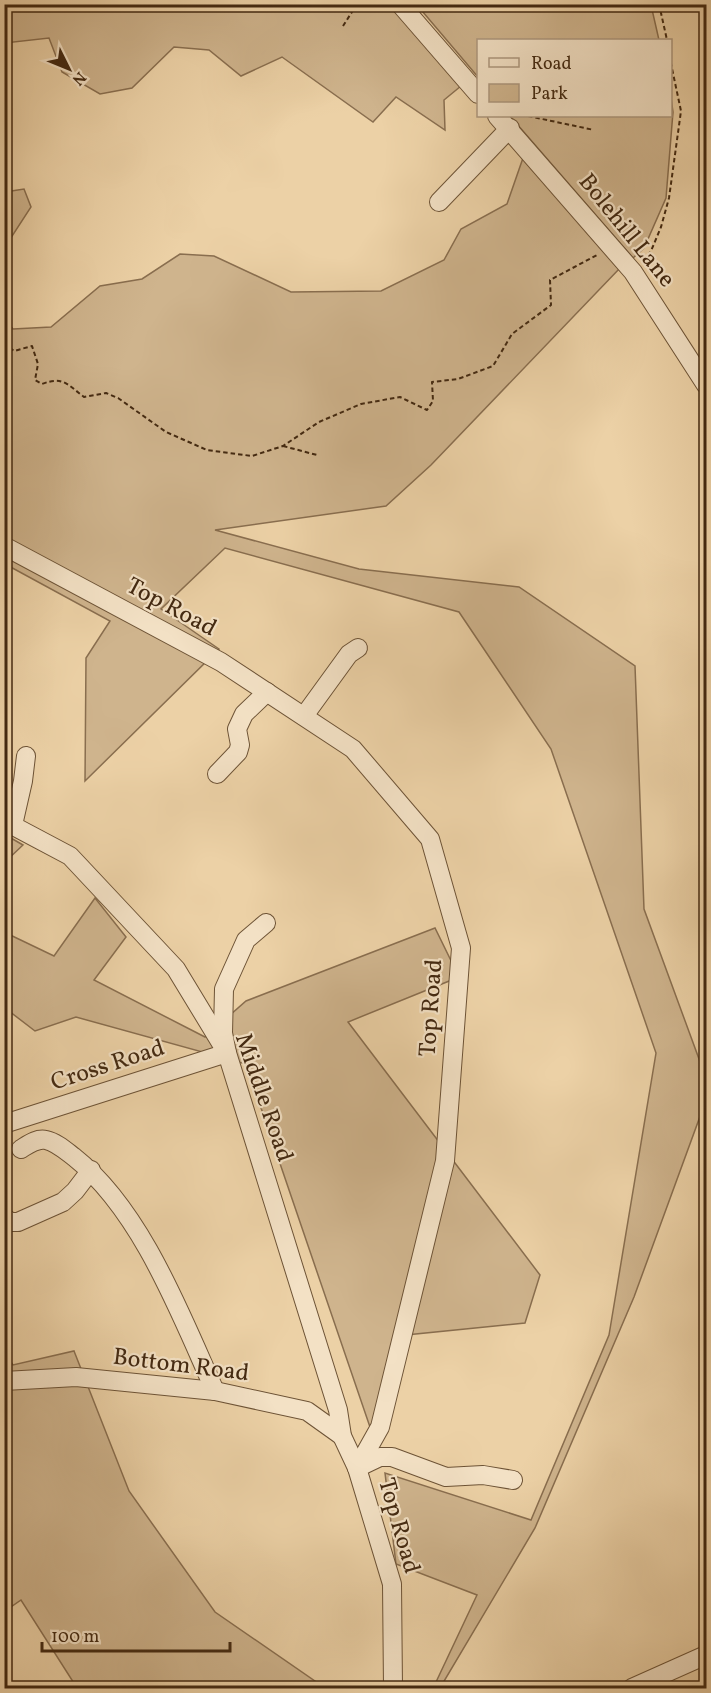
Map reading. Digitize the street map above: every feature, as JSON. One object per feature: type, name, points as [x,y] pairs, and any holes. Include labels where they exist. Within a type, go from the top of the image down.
[{"type":"street","points":[[400,4],[477,93]]},
{"type":"street","name":"Bolehill Lane","points":[[498,117],[633,272],[706,385]]},
{"type":"street","points":[[439,202],[510,129]]},
{"type":"street","name":"Top Road","points":[[4,546],[221,662],[353,748],[430,839],[461,948],[445,1161],[380,1427],[357,1468],[392,1584],[393,1689]]},
{"type":"street","points":[[304,716],[349,654],[358,648]]},
{"type":"street","points":[[217,774],[238,752],[240,745],[237,729],[244,714],[267,692]]},
{"type":"street","points":[[9,823],[23,781],[26,756]]},
{"type":"street","name":"Middle Road","points":[[9,823],[70,856],[87,873],[176,969],[227,1053],[338,1410],[342,1436],[357,1468]]},
{"type":"street","points":[[227,1053],[223,1033],[224,988],[246,940],[266,923]]},
{"type":"street","name":"Cross Road","points":[[4,1124],[227,1053]]},
{"type":"street","points":[[21,1149],[34,1141],[45,1139],[62,1148],[91,1170],[115,1197],[139,1234],[215,1390]]},
{"type":"street","points":[[4,1217],[10,1222],[18,1222],[63,1202],[91,1170]]},
{"type":"street","name":"Bottom Road","points":[[4,1381],[76,1377],[215,1390],[307,1411],[342,1436]]},
{"type":"street","points":[[357,1468],[380,1457],[392,1456],[446,1477],[483,1474],[513,1480]]},
{"type":"street","points":[[632,1689],[706,1654]]},
{"type":"path","points":[[343,26],[357,4]]},
{"type":"path","points":[[659,4],[667,39]]},
{"type":"path","points":[[633,272],[640,267],[651,251],[669,198],[681,111],[672,68]]},
{"type":"path","points":[[533,117],[594,130]]},
{"type":"path","points":[[4,343],[14,351],[32,346],[38,364],[35,380],[42,384],[62,380],[84,397],[106,393],[117,398],[166,432],[207,450],[252,456],[283,446],[319,422],[362,404],[400,397],[427,410],[433,400],[432,382],[458,379],[493,366],[512,334],[551,305],[550,280],[610,246]]},
{"type":"path","points":[[283,446],[317,455]]},
{"type":"green space","points":[[5,5],[387,5],[401,17],[461,86],[444,100],[445,130],[396,97],[373,122],[282,57],[241,76],[209,50],[174,47],[132,88],[100,94],[62,72],[49,38],[5,43]]},
{"type":"green space","points":[[417,5],[651,5],[659,39],[477,39],[477,76]]},
{"type":"green space","points":[[672,105],[673,112],[666,198],[644,248],[633,258],[511,117],[672,117]]},
{"type":"green space","points":[[523,158],[620,268],[431,465],[386,506],[215,530],[359,569],[519,587],[635,666],[644,909],[706,1078],[706,1100],[634,1297],[535,1528],[440,1688],[425,1688],[436,1682],[477,1595],[396,1564],[385,1473],[531,1520],[609,1335],[656,1053],[551,749],[459,612],[225,548],[161,609],[219,649],[85,781],[86,658],[110,621],[5,564],[4,318],[13,329],[51,327],[100,286],[142,279],[180,254],[214,256],[291,292],[381,291],[444,260],[461,229],[507,204]]},
{"type":"green space","points":[[24,189],[31,207],[5,247],[5,192]]},
{"type":"green space","points":[[4,834],[23,845],[5,862],[4,862]]},
{"type":"green space","points":[[95,898],[126,937],[94,980],[205,1037],[246,1001],[435,928],[459,977],[348,1022],[540,1275],[525,1323],[396,1336],[371,1430],[246,1064],[76,1017],[35,1031],[5,1008],[4,932],[54,956]]},
{"type":"green space","points":[[74,1351],[129,1491],[215,1612],[325,1688],[77,1688],[21,1600],[5,1611],[4,1352],[13,1365]]}]
